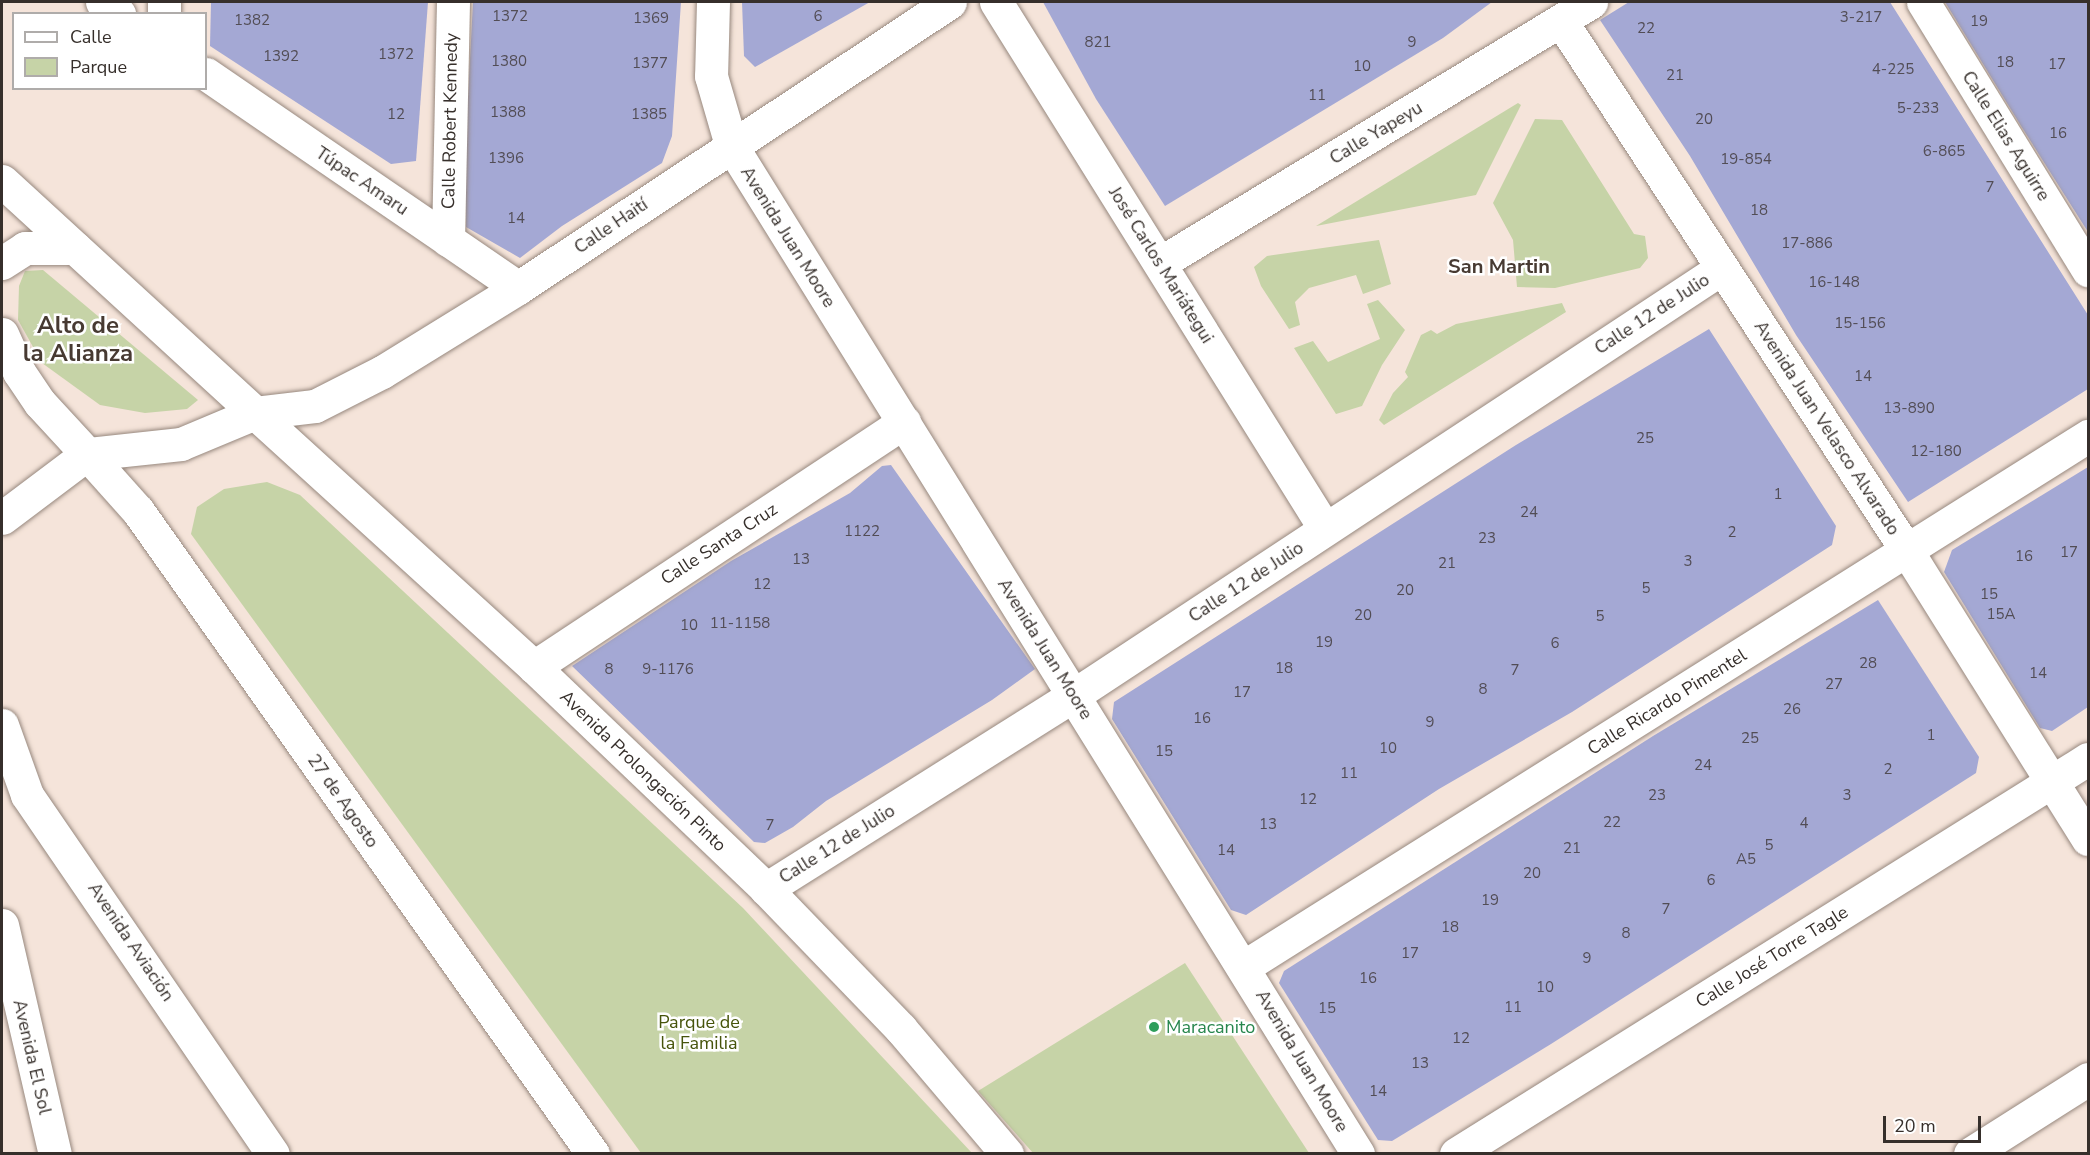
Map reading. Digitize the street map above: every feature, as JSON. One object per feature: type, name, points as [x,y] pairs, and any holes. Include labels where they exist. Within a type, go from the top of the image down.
[{"type":"street","points":[[102,2],[116,12]]},
{"type":"street","name":"Calle Robert Kennedy","points":[[448,240],[453,2]]},
{"type":"street","name":"Avenida Juan Moore","points":[[713,2],[711,76],[731,145],[1245,966],[1358,1154]]},
{"type":"street","name":"Calle Haití","points":[[87,454],[181,444],[255,413],[315,406],[382,372],[518,288],[950,2]]},
{"type":"street","name":"José Carlos Mariátegui","points":[[996,2],[1325,530]]},
{"type":"street","name":"Calle Yapeyu","points":[[1160,263],[1590,2]]},
{"type":"street","name":"Calle Elias Aguirre","points":[[1923,2],[2088,270]]},
{"type":"street","name":"Avenida Juan Velasco Alvarado","points":[[1561,21],[1907,551],[2088,839]]},
{"type":"street","name":"Túpac Amaru","points":[[207,75],[518,288]]},
{"type":"street","name":"Avenida Prolongación Pinto","points":[[2,182],[534,667],[766,889],[901,1029],[1007,1154]]},
{"type":"street","points":[[2,263],[25,248],[75,248]]},
{"type":"street","name":"Calle 12 de Julio","points":[[766,889],[1074,695],[1722,268]]},
{"type":"street","name":"27 de Agosto","points":[[2,334],[19,372],[40,402],[138,511],[592,1154]]},
{"type":"street","name":"Calle Santa Cruz","points":[[534,667],[904,422]]},
{"type":"street","name":"Calle Ricardo Pimentel","points":[[1245,966],[2088,436]]},
{"type":"street","points":[[2,518],[87,454]]},
{"type":"street","name":"Avenida Aviación","points":[[2,725],[27,795],[273,1154]]},
{"type":"street","name":"Calle José Torre Tagle","points":[[1456,1154],[2088,759]]},
{"type":"street","name":"Avenida El Sol","points":[[2,925],[55,1154]]},
{"type":"street","points":[[1970,1154],[2088,1078]]},
{"type":"green space","points":[[1518,103],[1521,105],[1476,195],[1316,226]]},
{"type":"green space","points":[[1535,119],[1562,120],[1634,234],[1645,236],[1648,258],[1640,268],[1555,288],[1517,287],[1513,240],[1493,203]]},
{"type":"green space","points":[[1379,240],[1391,284],[1363,294],[1356,275],[1309,288],[1295,302],[1300,325],[1289,329],[1261,286],[1254,267],[1267,256]]},
{"type":"green space","points":[[43,270],[198,400],[187,409],[145,413],[100,405],[42,363],[18,320],[19,286],[25,271]]},
{"type":"green space","points":[[1378,300],[1405,330],[1382,365],[1362,406],[1336,414],[1294,348],[1313,341],[1328,362],[1380,339],[1367,304]]},
{"type":"green space","points":[[1562,303],[1566,312],[1384,425],[1379,420],[1393,393],[1408,377],[1405,372],[1421,335],[1431,330],[1437,334],[1456,324]]},
{"type":"green space","name":"Parque de la Familia","points":[[267,482],[300,495],[743,908],[972,1153],[641,1153],[191,534],[197,507],[224,489]]},
{"type":"green space","name":"Maracanito","points":[[1185,963],[1309,1153],[1033,1153],[978,1091]]},
{"type":"building","points":[[211,2],[428,2],[416,161],[391,164],[210,46]]},
{"type":"building","points":[[473,2],[681,2],[672,136],[662,163],[562,226],[520,258],[466,227],[466,136]]},
{"type":"building","points":[[742,2],[870,2],[755,67],[744,56]]},
{"type":"building","points":[[1043,2],[1492,2],[1443,38],[1165,206],[1096,99]]},
{"type":"building","points":[[1629,2],[1890,2],[2088,315],[2088,389],[1908,502],[1796,335],[1690,156],[1600,20]]},
{"type":"building","points":[[1945,2],[2088,2],[2088,232],[2021,126]]},
{"type":"building","points":[[1709,329],[1836,526],[1832,545],[1572,712],[1439,789],[1246,915],[1231,910],[1112,719],[1114,702],[1516,445]]},
{"type":"building","points":[[891,465],[1035,669],[992,700],[826,801],[793,827],[765,843],[754,842],[572,666],[731,561],[850,493],[882,466]]},
{"type":"building","points":[[2088,467],[2088,707],[2052,731],[2040,728],[1944,572],[1952,550]]},
{"type":"building","points":[[1878,600],[1979,757],[1976,773],[1551,1044],[1392,1141],[1378,1140],[1279,983],[1284,971],[1653,736]]},
{"type":"place","name":"Maracanito","points":[[1154,1027]]},
{"type":"district","name":"San Martin","points":[[1499,266]]},
{"type":"district","name":"Alto de la Alianza","points":[[78,340]]}]
